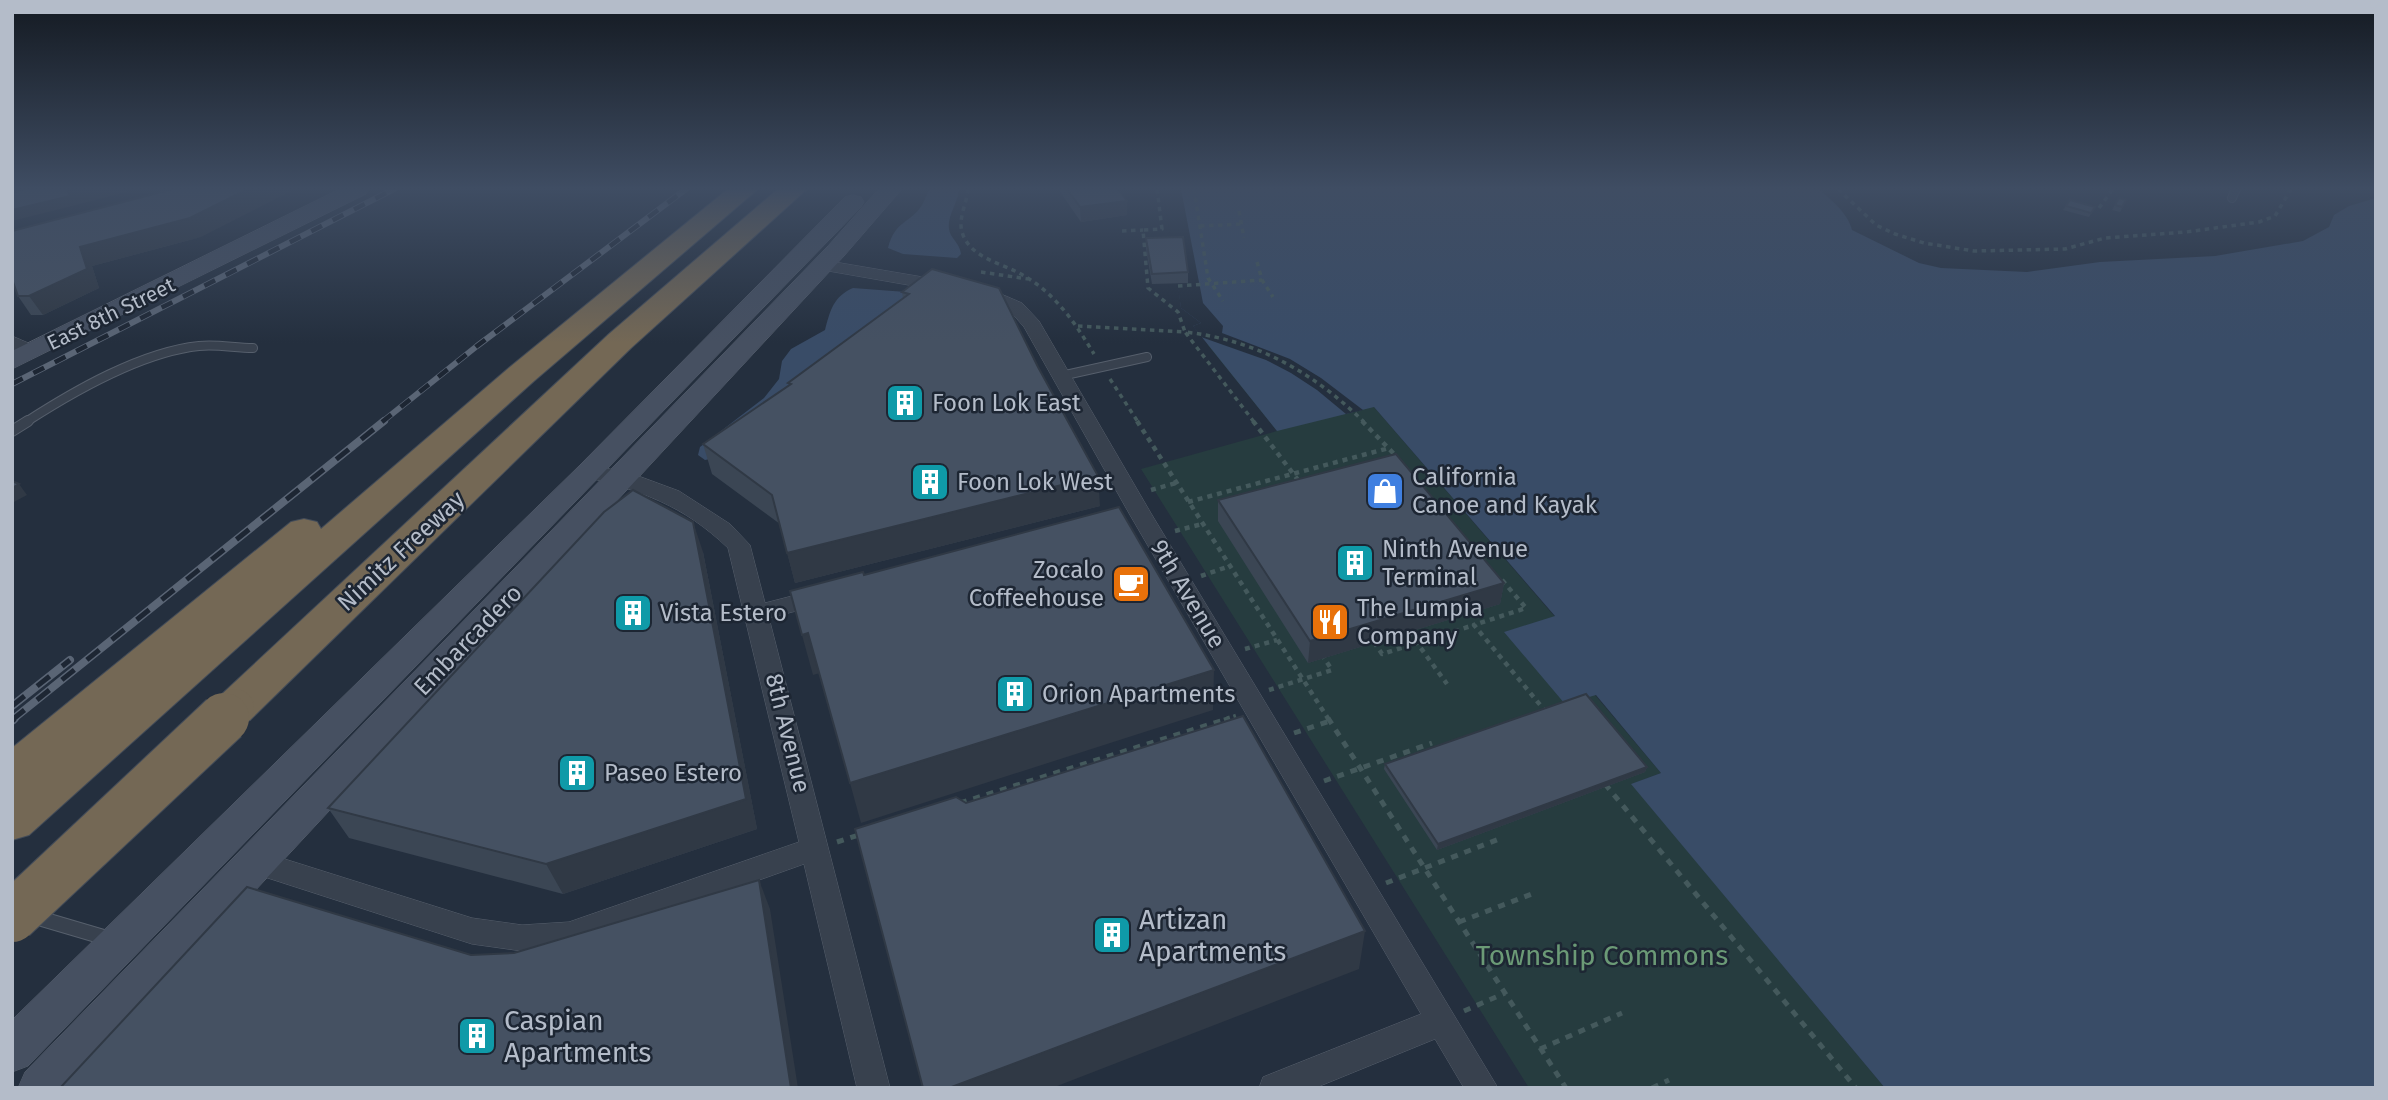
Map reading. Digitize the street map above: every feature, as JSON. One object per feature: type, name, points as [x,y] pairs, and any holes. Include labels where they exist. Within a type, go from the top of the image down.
[{"type":"highway","points":[[12,821],[540,358],[681,240]]},
{"type":"highway","name":"Nimitz Freeway","points":[[12,916],[234,709],[620,341],[735,240]]},
{"type":"highway","points":[[12,774],[386,465],[538,344],[678,243]]},
{"type":"main road","name":"East 8th Street","points":[[17,349],[230,240]]},
{"type":"main road","name":"East 8th Street","points":[[17,349],[249,240]]},
{"type":"main road","name":"Embarcadero","points":[[41,1088],[256,862],[820,240]]},
{"type":"main road","name":"Embarcadero","points":[[12,1051],[383,676],[606,474],[823,265],[845,240]]},
{"type":"street","name":"9th Avenue","points":[[823,265],[962,288],[1000,299],[1016,307],[1032,325],[1224,656],[1482,1088]]},
{"type":"street","name":"8th Avenue","points":[[606,474],[665,492],[712,519],[739,545],[874,1088]]},
{"type":"street","points":[[1115,522],[1141,515]]},
{"type":"street","points":[[758,613],[850,589]]},
{"type":"street","points":[[256,862],[472,931],[522,937],[569,936],[816,848]]},
{"type":"street","points":[[1275,1088],[1441,1021]]},
{"type":"lane","points":[[12,432],[55,402],[134,366],[190,347],[253,348]]},
{"type":"lane","points":[[1061,376],[1147,357]]},
{"type":"lane","points":[[12,911],[120,942]]},
{"type":"path","points":[[967,240],[970,246],[986,257],[1032,279],[1064,306],[1566,1088]]},
{"type":"path","points":[[1144,240],[1149,288],[1171,304],[1184,320],[1185,332],[1304,489]]},
{"type":"path","points":[[1202,240],[1208,278],[1223,301]]},
{"type":"path","points":[[1915,240],[1974,251],[2066,249],[2097,240]]},
{"type":"path","points":[[1257,262],[1262,280],[1273,298]]},
{"type":"path","points":[[1178,286],[1262,280]]},
{"type":"path","points":[[1077,326],[1197,332],[1244,344],[1286,362],[1324,386],[1357,413],[1397,458]]},
{"type":"path","points":[[1188,502],[1389,448]]},
{"type":"path","points":[[1181,582],[1230,566]]},
{"type":"path","points":[[1374,642],[1382,654],[1526,608],[1500,578]]},
{"type":"path","points":[[1474,625],[1551,718]]},
{"type":"path","points":[[1409,632],[1447,684]]},
{"type":"path","points":[[1224,656],[1277,640]]},
{"type":"path","points":[[958,803],[1253,703],[1303,679],[1332,670],[1324,658]]},
{"type":"path","points":[[1275,740],[1330,721]]},
{"type":"path","points":[[1303,788],[1432,743]]},
{"type":"path","points":[[1603,781],[1856,1088]]},
{"type":"path","points":[[816,848],[868,832]]},
{"type":"path","points":[[1364,891],[1499,839]]},
{"type":"path","points":[[1460,922],[1537,892]]},
{"type":"path","points":[[1441,1021],[1505,993]]},
{"type":"path","points":[[1540,1049],[1622,1013]]},
{"type":"path","points":[[1652,1088],[1669,1080]]},
{"type":"green space","name":"Township Commons","points":[[1207,344],[1374,407],[1555,617],[1505,632],[1595,695],[1661,773],[1632,784],[1885,1088],[1529,1088],[1141,469],[1277,431]]},
{"type":"water","points":[[891,240],[955,240],[961,254],[957,258],[903,254],[888,248]]},
{"type":"water","points":[[1172,240],[1873,240],[1919,263],[1941,268],[2027,272],[2100,262],[2215,256],[2304,240],[2376,240],[2376,1088],[1885,1088],[1631,784],[1661,773],[1596,695],[1565,704],[1504,632],[1555,616],[1374,407],[1277,431],[1193,326],[1201,323],[1181,308]]},
{"type":"water","points":[[853,288],[919,293],[720,457],[705,460],[698,455],[700,447],[764,398],[779,379],[782,361],[791,349],[825,330],[834,305],[841,295]]},
{"type":"pier","points":[[1171,240],[1191,240],[1203,303],[1223,326],[1222,333],[1290,359],[1321,378],[1363,410],[1346,414],[1291,373],[1266,360],[1201,337],[1193,326],[1201,323],[1181,308]]},
{"type":"building","points":[[12,240],[105,240],[80,247],[87,269],[29,296],[18,296],[12,279]]},
{"type":"building","points":[[1146,240],[1183,240],[1188,272],[1152,274]]},
{"type":"building","points":[[932,269],[999,288],[1038,367],[1098,476],[787,553],[772,495],[703,444],[791,384],[788,383],[909,294],[902,292]]},
{"type":"building","name":"Ninth Avenue Terminal","points":[[1396,454],[1504,583],[1310,641],[1218,500]]},
{"type":"building","points":[[633,490],[693,522],[746,799],[546,864],[328,808],[604,512]]},
{"type":"building","name":"Orion Apartments","points":[[1119,507],[1214,670],[850,783],[808,633],[802,635],[790,591],[863,572],[864,575]]},
{"type":"building","points":[[1586,694],[1647,767],[1438,844],[1385,764]]},
{"type":"building","name":"Artizan Apartments","points":[[1243,716],[1365,931],[949,1088],[923,1088],[855,829],[956,797],[966,803]]},
{"type":"building","name":"Caspian Apartments","points":[[759,880],[791,1088],[60,1088],[247,887],[471,955],[514,953]]},
{"type":"railway","points":[[12,384],[293,240]]},
{"type":"railway","points":[[382,422],[477,346],[618,240]]},
{"type":"railway","points":[[14,718],[12,720],[384,421]]},
{"type":"railway","points":[[12,706],[70,660]]},
{"type":"place","name":"Foon Lok East","points":[[905,403]]},
{"type":"place","name":"Foon Lok West","points":[[930,482]]},
{"type":"place","name":"California Canoe and Kayak","points":[[1385,491]]},
{"type":"place","name":"Ninth Avenue Terminal","points":[[1355,563]]},
{"type":"place","name":"Zocalo Coffeehouse","points":[[1131,584]]},
{"type":"place","name":"Vista Estero","points":[[633,613]]},
{"type":"place","name":"The Lumpia Company","points":[[1330,622]]},
{"type":"place","name":"Orion Apartments","points":[[1015,694]]},
{"type":"place","name":"Paseo Estero","points":[[577,773]]},
{"type":"place","name":"Artizan Apartments","points":[[1112,935]]},
{"type":"place","name":"Caspian Apartments","points":[[477,1036]]}]
